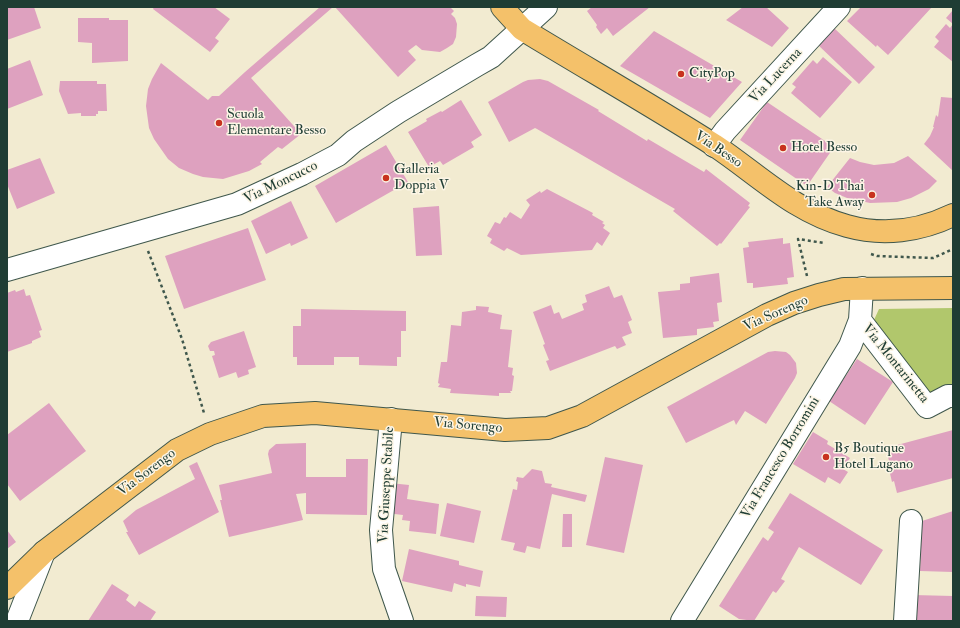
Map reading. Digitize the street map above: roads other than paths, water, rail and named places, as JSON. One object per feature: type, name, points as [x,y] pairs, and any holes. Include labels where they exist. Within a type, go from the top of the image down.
[{"type":"main road","name":"Via Besso","points":[[502,7],[522,29],[714,146],[795,204],[824,218],[848,227],[898,232],[929,225],[953,215]]},
{"type":"main road","name":"Via Sorengo","points":[[7,588],[44,552],[177,450],[210,434],[264,416],[315,413],[504,430],[548,428],[582,416],[767,315],[794,303],[844,289],[953,288]]},
{"type":"street","name":"Via Moncucco","points":[[9,262],[141,232],[236,204],[302,174],[334,157],[354,141],[398,112],[491,57],[546,7]]},
{"type":"street","name":"Via Lucerna","points":[[714,146],[725,131],[839,7]]},
{"type":"street","name":"Via Francesco Borromini","points":[[682,621],[850,346],[860,320],[862,288]]},
{"type":"street","name":"Via Montarinetta","points":[[860,320],[927,407],[948,396],[953,396]]},
{"type":"street","name":"Via Giuseppe Stabile","points":[[391,419],[382,530],[383,554],[384,569],[402,621]]},
{"type":"street","points":[[905,621],[911,521]]},
{"type":"street","points":[[17,621],[44,552]]},
{"type":"place","name":"CityPop","points":[[681,74]]},
{"type":"place","name":"Scuola Elementare Besso","points":[[219,123]]},
{"type":"place","name":"Hotel Besso","points":[[783,148]]},
{"type":"place","name":"Galleria Doppia V","points":[[386,178]]},
{"type":"place","name":"Kin-D Thai Take Away","points":[[872,195]]},
{"type":"place","name":"B5 Boutique Hotel Lugano","points":[[826,457]]}]
